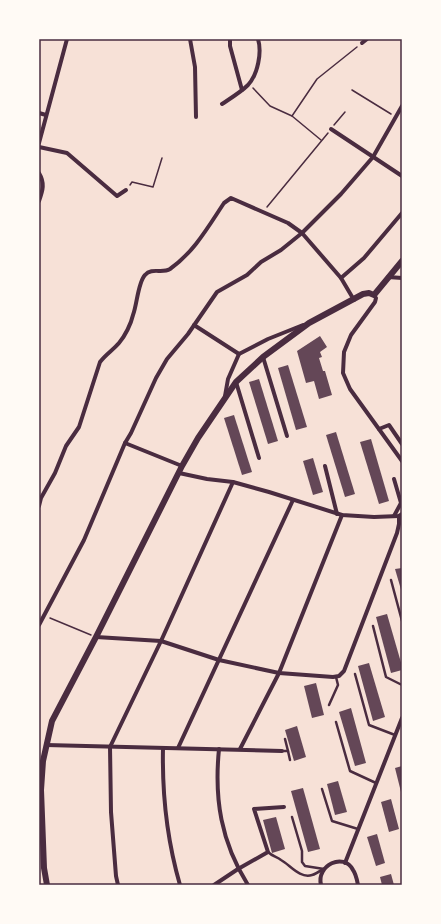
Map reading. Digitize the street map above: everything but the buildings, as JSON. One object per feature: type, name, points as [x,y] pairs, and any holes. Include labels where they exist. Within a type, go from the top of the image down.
[{"type":"street","points":[[39,143],[67,39]]},
{"type":"street","points":[[190,39],[194,67],[196,117]]},
{"type":"street","points":[[230,39],[230,46],[242,90]]},
{"type":"street","points":[[222,104],[249,84],[256,70],[260,55],[260,45],[258,39]]},
{"type":"street","points":[[362,43],[367,39]]},
{"type":"street","points":[[39,625],[84,540],[125,443],[156,378],[168,359],[217,292],[247,276],[261,262],[302,233],[341,194],[373,157],[402,106]]},
{"type":"street","points":[[39,113],[46,115]]},
{"type":"street","points":[[331,129],[402,176]]},
{"type":"street","points":[[39,147],[67,153],[117,196],[126,190]]},
{"type":"street","points":[[39,173],[43,179],[44,186],[39,201]]},
{"type":"street","points":[[39,506],[41,498],[55,473],[66,446],[78,427],[100,362],[105,354],[120,342],[133,316],[142,279],[146,273],[168,270],[194,248],[224,203],[231,198],[288,223],[302,233],[341,278],[354,300]]},
{"type":"street","points":[[341,278],[364,258],[402,214]]},
{"type":"street","points":[[374,295],[402,261]]},
{"type":"street","points":[[388,277],[402,278]]},
{"type":"street","points":[[225,398],[228,378],[239,354],[268,339],[309,323],[363,294],[369,293],[374,295]]},
{"type":"street","points":[[374,295],[376,302],[351,335],[344,352],[342,363],[343,373],[350,389],[402,461]]},
{"type":"street","points":[[47,885],[44,868],[41,818],[42,776],[46,745],[52,722],[180,473],[182,466],[198,438],[236,382],[263,357],[309,323]]},
{"type":"street","points":[[194,325],[239,354]]},
{"type":"street","points":[[263,357],[287,436]]},
{"type":"street","points":[[236,382],[259,458]]},
{"type":"street","points":[[378,428],[389,425],[402,444]]},
{"type":"street","points":[[125,443],[182,466]]},
{"type":"street","points":[[240,749],[279,673],[340,514],[325,466]]},
{"type":"street","points":[[180,473],[207,479],[233,482],[340,514],[374,517],[398,516]]},
{"type":"street","points":[[96,637],[161,642],[219,660],[279,673],[338,677],[344,671],[397,533],[398,516],[401,503],[394,479]]},
{"type":"street","points":[[118,885],[111,812],[110,747],[161,642],[233,482]]},
{"type":"street","points":[[178,748],[293,500]]},
{"type":"street","points":[[345,863],[402,718]]},
{"type":"street","points":[[46,745],[282,751]]},
{"type":"street","points":[[164,748],[163,782],[165,817],[171,853],[180,885]]},
{"type":"street","points":[[219,749],[217,790],[219,811],[227,844],[238,869],[248,885]]},
{"type":"street","points":[[214,885],[268,852],[254,809],[284,807]]},
{"type":"street","points":[[321,885],[321,877],[324,869],[333,862],[345,863],[354,870],[358,885]]},
{"type":"lane","points":[[391,580],[402,621]]},
{"type":"lane","points":[[373,626],[386,677],[402,685]]},
{"type":"lane","points":[[355,674],[369,725],[395,735]]},
{"type":"lane","points":[[329,705],[338,685],[338,677]]},
{"type":"lane","points":[[336,722],[350,771],[376,783]]},
{"type":"lane","points":[[285,739],[290,760]]},
{"type":"lane","points":[[282,751],[288,751]]},
{"type":"lane","points":[[322,789],[332,821],[358,829]]},
{"type":"lane","points":[[292,817],[302,851],[302,862],[305,866],[324,869]]},
{"type":"lane","points":[[268,852],[283,861],[294,871],[306,875],[312,875],[324,869]]},
{"type":"path","points":[[292,116],[317,79],[362,43]]},
{"type":"path","points":[[249,84],[270,106],[292,116],[322,140]]},
{"type":"path","points":[[352,90],[396,117]]},
{"type":"path","points":[[263,212],[345,112]]},
{"type":"path","points":[[126,190],[132,182],[153,187],[162,158]]},
{"type":"path","points":[[44,616],[96,637]]}]
